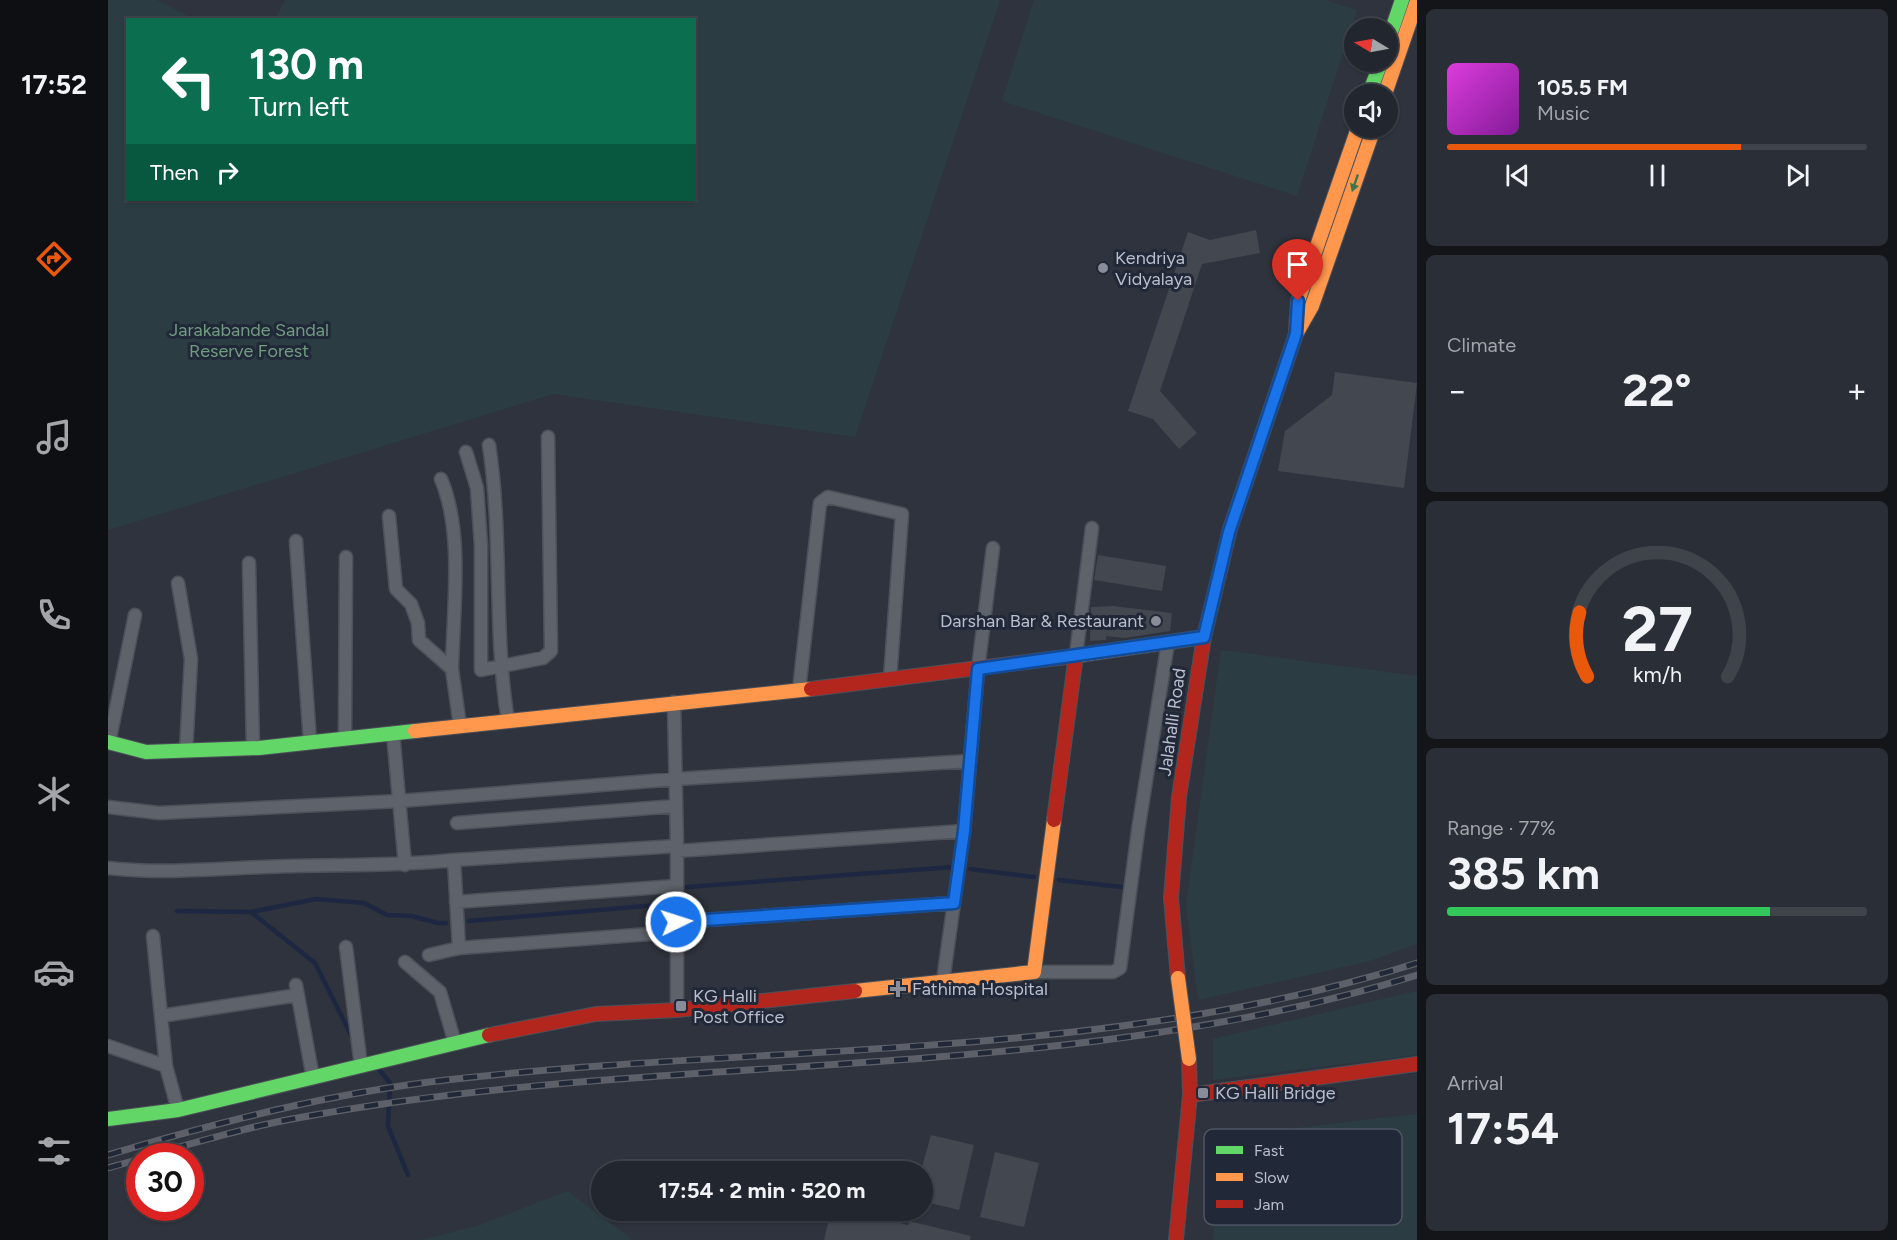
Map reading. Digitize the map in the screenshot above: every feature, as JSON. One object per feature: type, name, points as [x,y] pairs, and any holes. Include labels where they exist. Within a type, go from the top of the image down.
[{"type":"main road","points":[[1396,18],[1402,0]]},
{"type":"main road","points":[[1389,84],[1413,25],[1417,1]]},
{"type":"main road","points":[[1296,334],[1298,301],[1355,138]]},
{"type":"main road","name":"Jalahalli Road","points":[[1176,1240],[1190,1095],[1189,1059],[1178,978],[1171,898],[1179,797],[1204,637],[1229,532],[1296,334],[1312,306],[1371,138]]},
{"type":"main road","points":[[109,743],[146,752],[252,748],[799,690],[978,669],[1204,637]]},
{"type":"main road","points":[[108,1119],[178,1110],[535,1024],[596,1014],[676,1010],[1034,972],[1076,655]]},
{"type":"main road","points":[[1190,1095],[1417,1064]]},
{"type":"street","points":[[1398,22],[1413,25]]},
{"type":"street","points":[[466,452],[477,488],[480,534],[481,670],[501,668],[543,658],[551,651],[548,437]]},
{"type":"street","points":[[489,445],[498,510],[498,632],[508,721]]},
{"type":"street","points":[[441,478],[448,493],[454,540],[452,669],[460,726]]},
{"type":"street","points":[[799,690],[820,503],[828,496],[902,514],[890,678]]},
{"type":"street","points":[[389,516],[396,589],[411,604],[418,623],[420,640],[452,669]]},
{"type":"street","points":[[1076,655],[1092,528]]},
{"type":"street","points":[[296,541],[310,742]]},
{"type":"street","points":[[943,981],[964,831],[978,669],[993,548]]},
{"type":"street","points":[[345,738],[346,557]]},
{"type":"street","points":[[249,563],[252,748]]},
{"type":"street","points":[[178,584],[191,659],[186,751]]},
{"type":"street","points":[[109,743],[135,615]]},
{"type":"street","points":[[1034,972],[1113,972],[1120,969],[1168,642]]},
{"type":"street","points":[[674,702],[677,849],[676,1010]]},
{"type":"street","points":[[393,733],[405,865]]},
{"type":"street","points":[[108,807],[159,813],[400,801],[676,779],[970,761]]},
{"type":"street","points":[[457,823],[676,806]]},
{"type":"street","points":[[108,868],[184,872],[263,867],[405,865],[454,860],[964,831]]},
{"type":"street","points":[[454,860],[459,948]]},
{"type":"street","points":[[456,902],[676,886]]},
{"type":"street","points":[[429,955],[459,948],[954,903]]},
{"type":"street","points":[[153,936],[166,1066],[178,1110]]},
{"type":"street","points":[[346,947],[361,1066]]},
{"type":"street","points":[[405,962],[440,992],[455,1043]]},
{"type":"street","points":[[161,1016],[297,990],[313,1078]]},
{"type":"street","points":[[108,1046],[166,1066]]},
{"type":"green space","name":"Jarakabande Sandal Reserve Forest","points":[[108,0],[157,0],[192,18],[126,18],[126,201],[696,201],[696,18],[276,18],[285,0],[1000,0],[855,437],[553,394],[108,530]]},
{"type":"green space","points":[[1034,0],[1325,0],[1357,10],[1354,18],[1344,18],[1344,50],[1297,196],[1002,101]]},
{"type":"green space","points":[[1221,650],[1417,676],[1417,944],[1370,961],[1198,1000],[1186,905]]},
{"type":"green space","points":[[1417,991],[1417,1055],[1213,1080],[1213,1039]]},
{"type":"green space","points":[[1417,1114],[1417,1240],[1213,1240],[1214,1225],[1402,1225],[1402,1129],[1288,1129]]},
{"type":"green space","points":[[567,1191],[591,1209],[591,1221],[607,1221],[633,1240],[422,1240],[480,1225]]},
{"type":"building","points":[[1256,230],[1260,253],[1202,264],[1160,391],[1197,433],[1179,449],[1153,419],[1128,411],[1188,232],[1210,240]]},
{"type":"building","points":[[1335,372],[1417,383],[1404,488],[1278,471],[1285,431],[1332,395]]},
{"type":"building","points":[[1098,555],[1166,566],[1162,591],[1094,580]]},
{"type":"building","points":[[1113,606],[1172,613],[1170,631],[1125,638],[1106,636],[1106,640],[1090,641],[1091,607]]},
{"type":"building","points":[[931,1135],[974,1145],[959,1210],[933,1204],[933,1161],[924,1161]]},
{"type":"building","points":[[995,1152],[1039,1163],[1024,1227],[980,1217]]},
{"type":"building","points":[[828,1221],[893,1221],[908,1225],[909,1221],[971,1236],[970,1240],[824,1240]]},
{"type":"waterway","points":[[687,887],[953,867]]},
{"type":"waterway","points":[[970,869],[1034,877]]},
{"type":"waterway","points":[[1059,880],[1121,887]]},
{"type":"waterway","points":[[177,911],[251,912],[316,899],[364,903],[387,915],[412,916],[446,923]]},
{"type":"waterway","points":[[469,921],[669,904]]},
{"type":"waterway","points":[[251,912],[315,963],[355,1043]]},
{"type":"waterway","points":[[377,1067],[390,1083],[388,1126],[408,1175]]},
{"type":"railway","points":[[108,1155],[276,1110],[403,1086],[568,1068],[935,1045],[1057,1034],[1178,1018],[1298,995],[1417,963]]},
{"type":"railway","points":[[194,1143],[303,1117],[442,1096],[582,1082],[1003,1051],[1143,1035],[1281,1010],[1417,975]]},
{"type":"railway","points":[[108,1168],[126,1163]]},
{"type":"traffic: fast","points":[[1396,18],[1402,0]]},
{"type":"traffic: fast","points":[[1373,84],[1377,72]]},
{"type":"traffic: fast","points":[[108,742],[146,752],[259,748],[415,731]]},
{"type":"traffic: fast","points":[[108,1119],[178,1110],[489,1035]]},
{"type":"traffic: slow","points":[[1388,84],[1417,1]]},
{"type":"traffic: slow","points":[[1296,330],[1298,301],[1355,138]]},
{"type":"traffic: slow","points":[[1230,529],[1296,334],[1312,306],[1371,138]]},
{"type":"traffic: slow","points":[[1066,657],[1204,637]]},
{"type":"traffic: slow","points":[[415,731],[811,689]]},
{"type":"traffic: slow","points":[[855,991],[1034,972],[1054,820]]},
{"type":"traffic: slow","points":[[1178,978],[1189,1059]]},
{"type":"traffic: jam","points":[[1178,978],[1171,898],[1179,797],[1204,637],[1230,529]]},
{"type":"traffic: jam","points":[[1054,820],[1076,655]]},
{"type":"traffic: jam","points":[[811,689],[1066,657]]},
{"type":"traffic: jam","points":[[489,1035],[596,1014],[677,1010],[855,991]]},
{"type":"traffic: jam","points":[[1176,1240],[1190,1095],[1189,1059]]},
{"type":"traffic: jam","points":[[1190,1095],[1417,1064]]},
{"type":"place","name":"Kendriya Vidyalaya","points":[[1103,268]]},
{"type":"place","name":"Darshan Bar & Restaurant","points":[[1156,621]]},
{"type":"place","name":"Fathima Hospital","points":[[898,989]]},
{"type":"place","name":"KG Halli Post Office","points":[[681,1006]]},
{"type":"place","name":"KG Halli Bridge","points":[[1203,1093]]},
{"type":"route","points":[[676,922],[954,903],[964,831],[978,669],[1204,637],[1229,532],[1296,334],[1298,301]]}]
